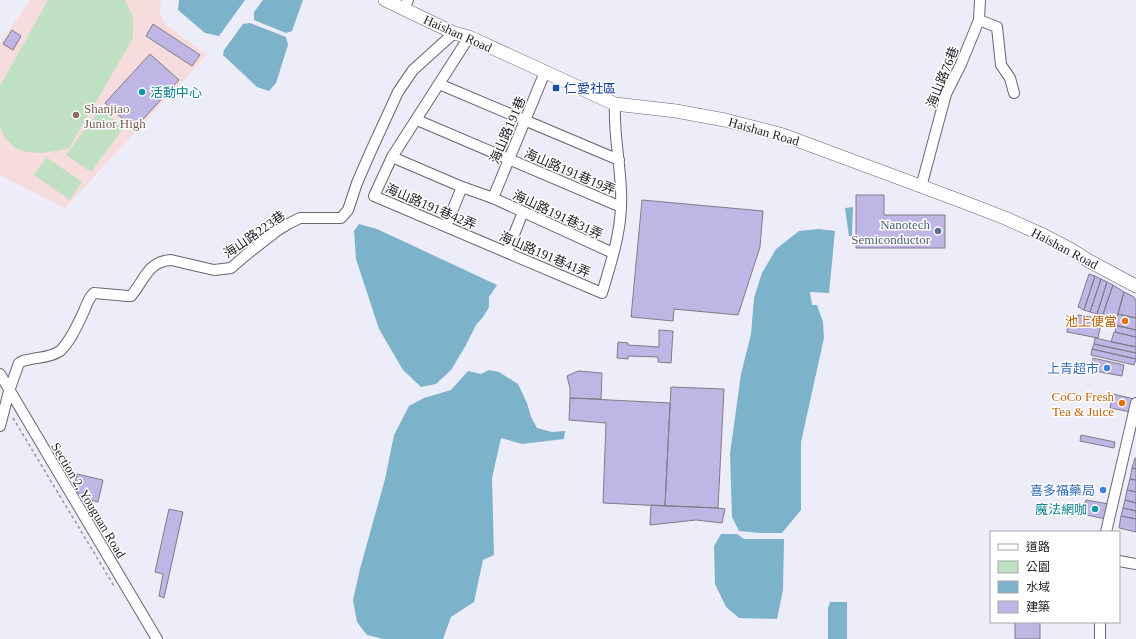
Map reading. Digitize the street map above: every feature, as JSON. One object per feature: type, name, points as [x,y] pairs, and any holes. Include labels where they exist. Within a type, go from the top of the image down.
[{"type":"main road","name":"Haishan Road","points":[[385,0],[406,5],[454,33],[469,37],[615,104],[676,111],[725,120],[783,135],[921,186],[1005,218],[1043,235],[1136,286]]},
{"type":"street","name":"海山路76巷","points":[[921,186],[946,94],[980,20],[980,0]]},
{"type":"street","points":[[980,20],[997,27],[1001,65],[1010,78],[1014,93]]},
{"type":"street","name":"海山路223巷","points":[[9,391],[18,363],[53,355],[59,352],[78,323],[90,296],[94,293],[131,296],[147,272],[164,260],[171,260],[214,270],[231,268],[278,230],[300,218],[341,218],[348,210],[362,171],[398,92],[413,70],[454,33]]},
{"type":"street","points":[[392,157],[469,37]]},
{"type":"street","name":"海山路191巷","points":[[493,198],[545,72]]},
{"type":"street","points":[[439,84],[619,160]]},
{"type":"street","points":[[613,253],[621,207],[619,160],[614,116],[615,104]]},
{"type":"street","name":"海山路191巷19弄","points":[[417,120],[621,207]]},
{"type":"street","name":"海山路191巷31弄","points":[[392,157],[462,187],[493,198],[613,253]]},
{"type":"street","name":"海山路191巷42弄","points":[[392,157],[374,196],[477,240]]},
{"type":"street","points":[[446,226],[462,187]]},
{"type":"street","points":[[507,252],[523,212]]},
{"type":"street","name":"海山路191巷41弄","points":[[477,240],[602,293],[613,253]]},
{"type":"street","name":"Section 2, Youguan Road","points":[[0,374],[157,639]]},
{"type":"street","points":[[0,426],[9,391]]},
{"type":"street","points":[[1106,531],[1134,420],[1136,403]]},
{"type":"street","points":[[1120,561],[1136,564]]},
{"type":"street","points":[[1100,623],[1100,639]]},
{"type":"path","points":[[5,406],[117,592]]},
{"type":"shaded area","name":"Shanjiao Junior High","points":[[30,0],[161,0],[160,13],[165,24],[207,55],[65,208],[0,175],[0,43]]},
{"type":"green space","points":[[48,0],[125,0],[133,17],[133,38],[69,148],[42,153],[27,152],[15,148],[5,138],[0,127],[0,86]]},
{"type":"green space","points":[[100,109],[124,127],[91,172],[66,155]]},
{"type":"green space","points":[[46,157],[82,182],[70,200],[34,175]]},
{"type":"water","points":[[179,0],[245,0],[219,36],[205,33],[178,10]]},
{"type":"water","points":[[263,0],[303,0],[292,31],[286,33],[254,20],[254,12]]},
{"type":"water","points":[[250,23],[286,37],[288,45],[276,83],[269,91],[257,87],[223,55],[224,50],[243,24]]},
{"type":"water","points":[[853,207],[852,236],[849,236],[845,208]]},
{"type":"water","points":[[359,224],[377,229],[497,285],[489,297],[489,307],[476,325],[451,370],[436,384],[421,387],[403,370],[379,329],[356,259],[354,231]]},
{"type":"water","points":[[819,229],[835,231],[829,293],[810,292],[812,305],[817,305],[823,322],[824,338],[801,442],[801,510],[782,533],[739,531],[732,517],[730,454],[741,374],[751,334],[754,298],[762,273],[776,249],[799,231]]},
{"type":"water","points":[[489,370],[499,372],[518,384],[537,428],[552,432],[565,431],[564,439],[522,444],[501,438],[492,478],[494,555],[483,560],[474,602],[451,617],[443,639],[383,639],[367,635],[357,622],[353,600],[385,479],[394,435],[409,406],[424,398],[451,390],[468,371],[481,374]]},
{"type":"water","points":[[721,534],[737,534],[744,539],[784,539],[783,590],[777,619],[739,618],[726,607],[715,584],[714,546]]},
{"type":"water","points":[[830,602],[847,602],[847,639],[828,639],[828,608]]},
{"type":"building","points":[[153,24],[200,55],[192,66],[146,36]]},
{"type":"building","points":[[12,30],[21,36],[13,50],[3,44]]},
{"type":"building","name":"活動中心","points":[[150,54],[179,80],[134,129],[105,103]]},
{"type":"building","points":[[856,195],[884,195],[884,215],[945,215],[945,248],[856,248]]},
{"type":"building","points":[[642,200],[763,211],[760,247],[738,315],[674,309],[673,321],[631,317]]},
{"type":"building","points":[[1089,274],[1095,276],[1084,310],[1078,307]]},
{"type":"building","points":[[1095,276],[1101,279],[1090,312],[1084,310]]},
{"type":"building","points":[[1101,279],[1107,282],[1097,314],[1090,312]]},
{"type":"building","points":[[1107,282],[1113,285],[1103,314],[1097,314]]},
{"type":"building","points":[[1113,285],[1124,292],[1117,317],[1103,314]]},
{"type":"building","points":[[1124,292],[1134,297],[1136,300],[1136,318],[1118,314]]},
{"type":"building","name":"池上便當","points":[[1118,314],[1136,318],[1136,330],[1112,325]]},
{"type":"building","points":[[1078,315],[1102,319],[1098,338],[1067,332],[1068,322],[1077,323]]},
{"type":"building","points":[[1116,325],[1136,330],[1136,337],[1115,332]]},
{"type":"building","points":[[659,330],[673,331],[671,363],[658,362],[658,357],[628,356],[628,359],[617,358],[618,342],[628,343],[628,345],[659,347]]},
{"type":"building","points":[[1114,332],[1136,337],[1136,347],[1111,342]]},
{"type":"building","points":[[1095,338],[1136,347],[1136,353],[1094,344]]},
{"type":"building","points":[[1094,344],[1136,353],[1136,359],[1092,349]]},
{"type":"building","points":[[1092,349],[1136,359],[1134,365],[1091,355]]},
{"type":"building","name":"上青超市","points":[[1093,358],[1124,365],[1122,376],[1090,370]]},
{"type":"building","points":[[578,371],[602,373],[601,399],[570,398],[570,388],[567,376]]},
{"type":"building","points":[[671,387],[724,389],[718,508],[665,506]]},
{"type":"building","name":"CoCo Fresh Tea & Juice","points":[[1113,394],[1134,399],[1131,412],[1110,408]]},
{"type":"building","points":[[570,398],[670,403],[665,506],[603,503],[606,423],[569,420]]},
{"type":"building","points":[[1081,435],[1115,442],[1114,448],[1080,441]]},
{"type":"building","points":[[1136,458],[1136,469],[1132,468]]},
{"type":"building","points":[[1132,468],[1136,469],[1136,480],[1130,479]]},
{"type":"building","points":[[77,474],[103,480],[98,502],[82,498],[74,487]]},
{"type":"building","points":[[1130,479],[1136,480],[1136,492],[1127,490]]},
{"type":"building","points":[[1127,490],[1136,492],[1136,503],[1125,500]]},
{"type":"building","name":"魔法網咖","points":[[1086,500],[1109,504],[1106,519],[1082,514]]},
{"type":"building","points":[[1125,500],[1136,503],[1136,511],[1123,508]]},
{"type":"building","points":[[651,505],[725,509],[722,523],[696,520],[650,525]]},
{"type":"building","points":[[1123,508],[1136,511],[1136,519],[1121,516]]},
{"type":"building","points":[[169,509],[183,512],[164,598],[159,596],[163,574],[155,572]]},
{"type":"building","points":[[1121,516],[1136,519],[1136,532],[1119,528]]},
{"type":"building","points":[[1015,623],[1040,623],[1040,639],[1015,639]]},
{"type":"place","name":"仁愛社區","points":[[556,88]]},
{"type":"place","name":"活動中心","points":[[142,92]]},
{"type":"place","name":"Shanjiao Junior High","points":[[76,115]]},
{"type":"place","name":"Nanotech Semiconductor","points":[[938,231]]},
{"type":"place","name":"池上便當","points":[[1125,321]]},
{"type":"place","name":"上青超市","points":[[1107,368]]},
{"type":"place","name":"CoCo Fresh Tea & Juice","points":[[1122,403]]},
{"type":"place","name":"喜多福藥局","points":[[1103,490]]},
{"type":"place","name":"魔法網咖","points":[[1095,509]]}]
